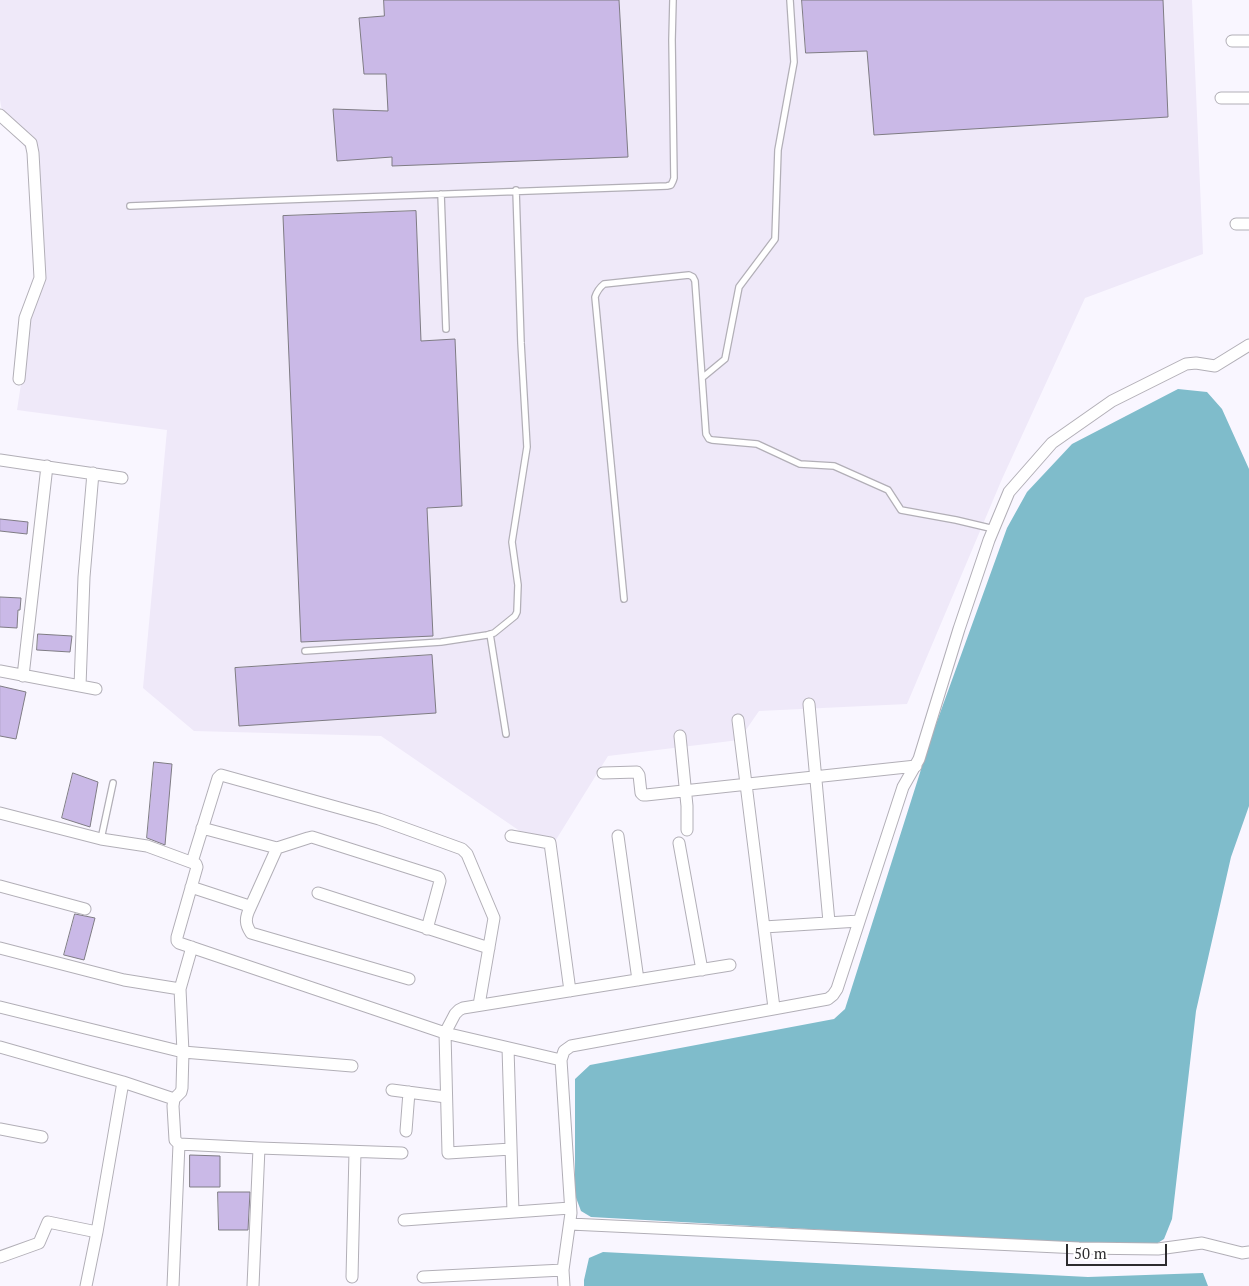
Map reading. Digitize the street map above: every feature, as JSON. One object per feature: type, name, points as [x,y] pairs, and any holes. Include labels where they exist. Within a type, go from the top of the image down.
[{"type":"street","points":[[1232,41],[1249,41]]},
{"type":"street","points":[[1221,98],[1249,98]]},
{"type":"street","points":[[0,115],[31,143],[33,153],[40,278],[25,318],[19,379]]},
{"type":"street","points":[[1236,224],[1249,224]]},
{"type":"street","points":[[564,1286],[563,1270],[570,1224],[570,1208],[561,1060],[564,1051],[571,1046],[828,999],[833,995],[837,989],[903,787],[921,754],[959,629],[994,528],[1009,492],[1049,445],[1120,396],[1186,364],[1196,363],[1215,366],[1249,345]]},
{"type":"street","points":[[0,460],[122,478]]},
{"type":"street","points":[[23,676],[47,466]]},
{"type":"street","points":[[80,686],[84,577],[93,473]]},
{"type":"street","points":[[0,671],[96,689]]},
{"type":"street","points":[[808,704],[829,922]]},
{"type":"street","points":[[738,720],[774,1008]]},
{"type":"street","points":[[680,736],[686,791],[687,830]]},
{"type":"street","points":[[603,773],[637,772],[643,795],[916,766]]},
{"type":"street","points":[[192,862],[218,778],[221,775],[379,819],[462,849],[467,854],[494,918],[479,1006]]},
{"type":"street","points":[[0,813],[101,839],[147,846],[196,864],[197,868],[177,937],[177,941],[192,948],[445,1033],[561,1060]]},
{"type":"street","points":[[202,828],[277,848],[312,837],[438,877],[440,881],[427,929]]},
{"type":"street","points":[[511,836],[550,844],[570,991]]},
{"type":"street","points":[[618,836],[638,980]]},
{"type":"street","points":[[679,843],[702,970]]},
{"type":"street","points":[[277,848],[246,916],[246,925],[251,933],[410,979]]},
{"type":"street","points":[[0,886],[85,909]]},
{"type":"street","points":[[192,887],[246,904],[250,908]]},
{"type":"street","points":[[318,893],[489,948]]},
{"type":"street","points":[[764,927],[859,921]]},
{"type":"street","points":[[0,948],[124,980],[180,989]]},
{"type":"street","points":[[192,948],[180,989],[183,1052],[182,1088],[181,1092],[174,1099],[175,1140],[179,1144],[402,1153]]},
{"type":"street","points":[[511,1149],[448,1153],[445,1033],[459,1010],[730,965]]},
{"type":"street","points":[[0,1007],[183,1052],[352,1066]]},
{"type":"street","points":[[0,1048],[123,1082],[174,1099]]},
{"type":"street","points":[[508,1048],[513,1212]]},
{"type":"street","points":[[86,1286],[123,1082]]},
{"type":"street","points":[[392,1090],[446,1097]]},
{"type":"street","points":[[406,1131],[409,1092]]},
{"type":"street","points":[[0,1129],[42,1137]]},
{"type":"street","points":[[173,1286],[179,1144]]},
{"type":"street","points":[[253,1286],[259,1148]]},
{"type":"street","points":[[352,1278],[355,1152]]},
{"type":"street","points":[[404,1220],[570,1208]]},
{"type":"street","points":[[0,1257],[39,1243],[48,1222],[97,1232]]},
{"type":"street","points":[[570,1224],[1078,1248],[1158,1249],[1202,1243],[1242,1253],[1249,1252]]},
{"type":"street","points":[[423,1277],[563,1270]]},
{"type":"lane","points":[[130,206],[671,185],[674,181],[673,0]]},
{"type":"lane","points":[[702,378],[724,359],[739,287],[775,239],[778,150],[794,62],[790,0]]},
{"type":"lane","points":[[305,651],[441,642],[490,634],[515,616],[517,612],[518,585],[512,542],[528,447],[521,343],[516,190]]},
{"type":"lane","points":[[441,194],[446,329]]},
{"type":"lane","points":[[624,598],[595,297],[599,288],[604,284],[693,276],[696,281],[706,434],[712,440],[757,444],[800,464],[834,466],[888,490],[901,510],[994,528]]},
{"type":"lane","points":[[490,634],[506,734]]},
{"type":"lane","points":[[101,839],[113,783]]},
{"type":"shaded area","points":[[0,0],[1192,0],[1203,254],[1085,298],[1002,479],[907,704],[759,711],[739,740],[608,756],[549,851],[381,736],[194,731],[143,688],[167,430],[17,410],[41,255],[32,159],[2,111],[0,100]]},
{"type":"water","points":[[1178,389],[1207,392],[1222,409],[1249,469],[1249,806],[1231,857],[1196,1011],[1172,1219],[1164,1239],[1150,1248],[591,1217],[581,1211],[575,1195],[575,1079],[590,1065],[834,1019],[845,1009],[931,738],[1007,528],[1027,492],[1072,444]]},
{"type":"water","points":[[603,1252],[1088,1277],[1203,1273],[1208,1286],[584,1286],[589,1258]]},
{"type":"building","points":[[384,0],[619,0],[628,157],[392,166],[392,157],[337,161],[333,109],[388,111],[386,74],[364,74],[359,18],[384,16]]},
{"type":"building","points":[[802,0],[1163,0],[1168,117],[874,135],[867,51],[806,53]]},
{"type":"building","points":[[416,211],[421,341],[455,339],[462,506],[427,508],[433,636],[301,642],[283,216]]},
{"type":"building","points":[[0,519],[28,522],[27,534],[0,531]]},
{"type":"building","points":[[0,597],[21,598],[17,628],[0,627]]},
{"type":"building","points":[[38,634],[72,636],[70,652],[37,650]]},
{"type":"building","points":[[432,655],[436,713],[239,726],[235,668]]},
{"type":"building","points":[[0,686],[26,692],[16,739],[0,736]]},
{"type":"building","points":[[154,762],[172,764],[165,845],[147,838]]},
{"type":"building","points":[[73,773],[98,782],[90,827],[62,818]]},
{"type":"building","points":[[75,914],[95,918],[84,960],[64,955]]},
{"type":"building","points":[[190,1155],[220,1156],[220,1187],[190,1187]]},
{"type":"building","points":[[218,1192],[250,1192],[248,1230],[219,1230]]}]
